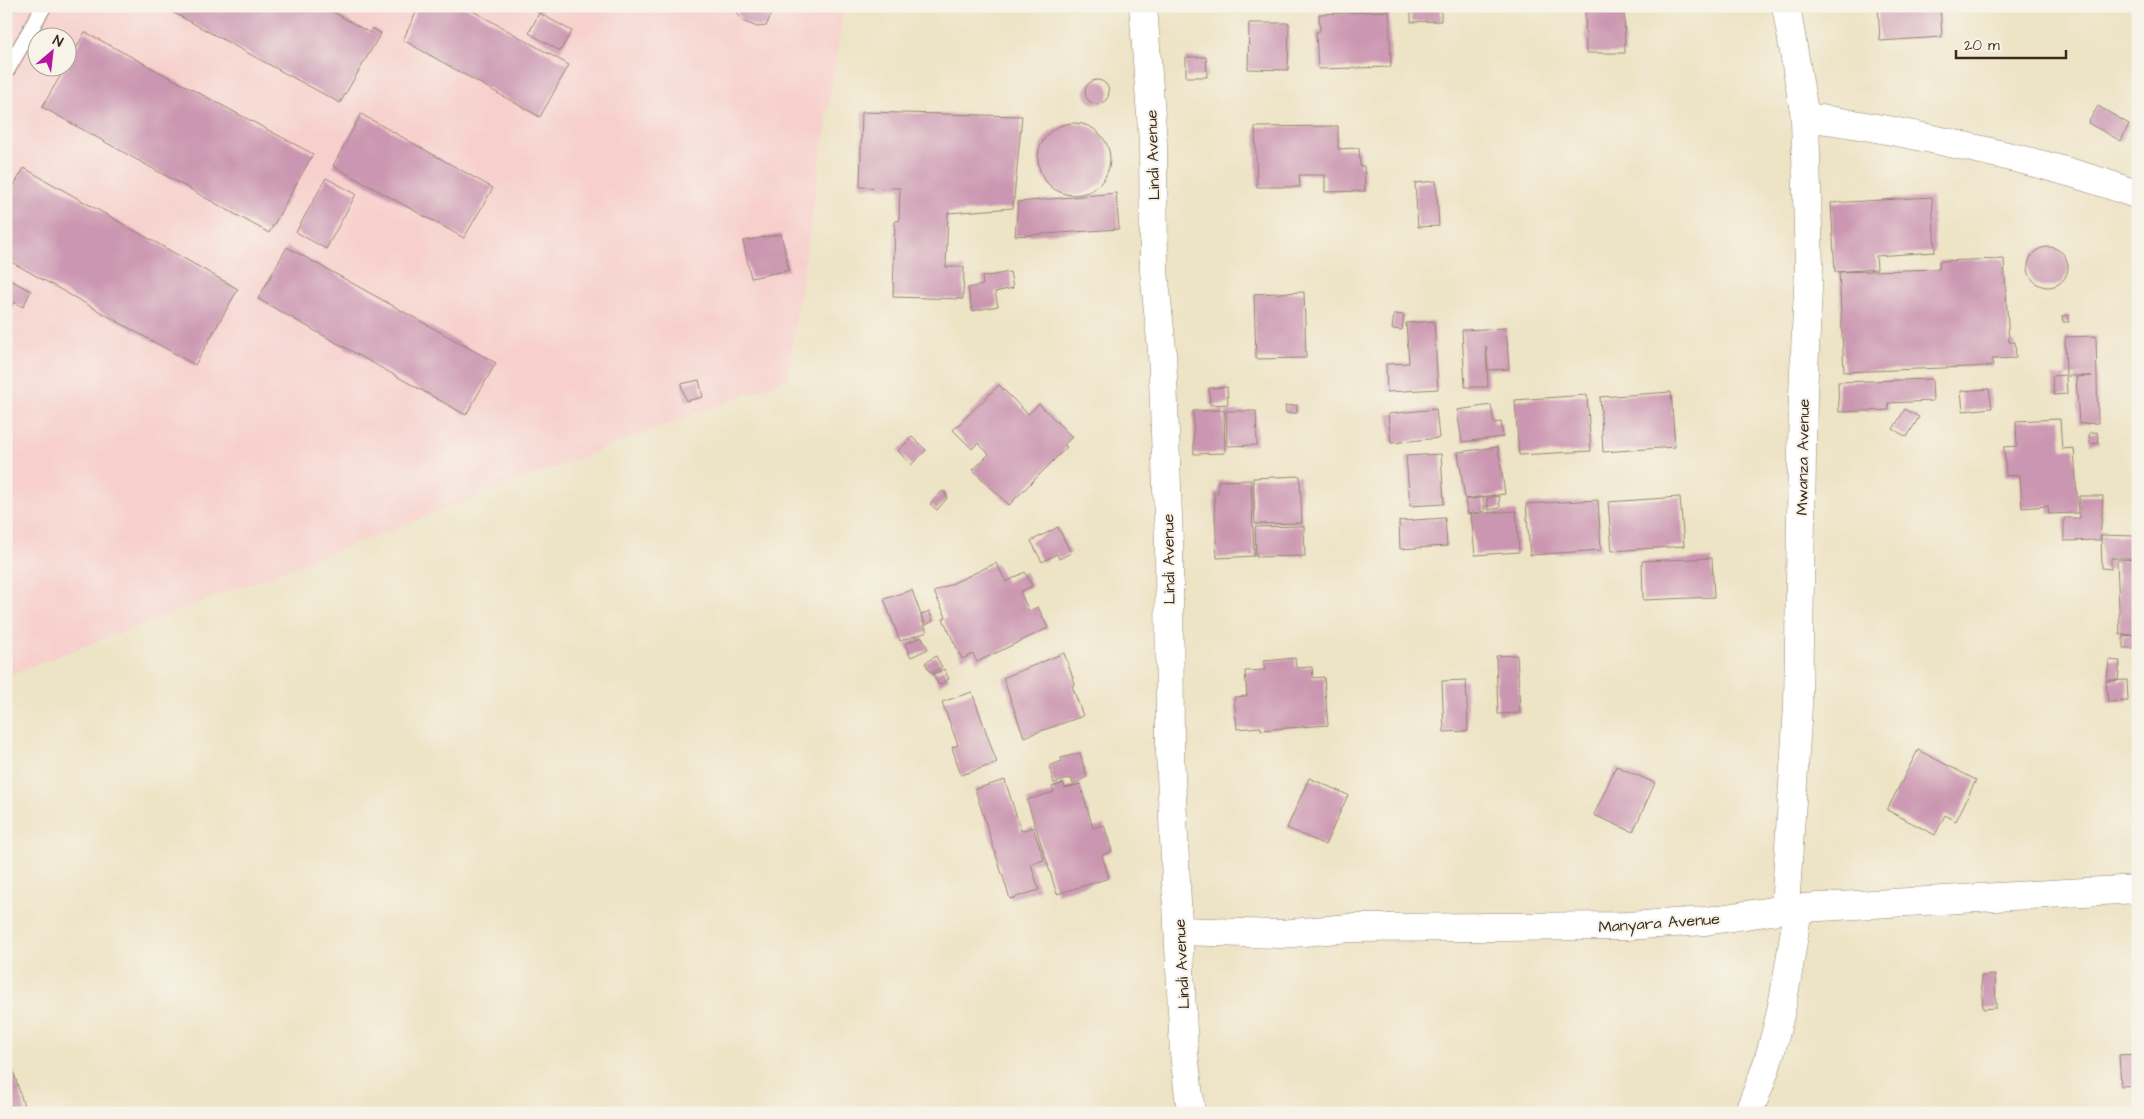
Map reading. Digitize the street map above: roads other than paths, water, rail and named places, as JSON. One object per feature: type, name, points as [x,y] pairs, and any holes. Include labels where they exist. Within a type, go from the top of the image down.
[{"type":"street","name":"Lindi Avenue","points":[[1144,6],[1153,143],[1154,271],[1162,350],[1166,457],[1169,544],[1170,753],[1184,1053],[1191,1113]]},
{"type":"street","name":"Mwanza Avenue","points":[[1748,1113],[1761,1086],[1791,958],[1798,706],[1803,404],[1809,267],[1805,117],[1786,6]]},
{"type":"street","points":[[1805,117],[1858,124],[2005,155],[2090,177],[2138,195]]},
{"type":"street","name":"Manyara Avenue","points":[[1179,931],[1281,934],[1349,928],[1626,926],[1706,921],[1791,909],[2138,889]]},
{"type":"lane","points":[[6,72],[44,6]]}]
